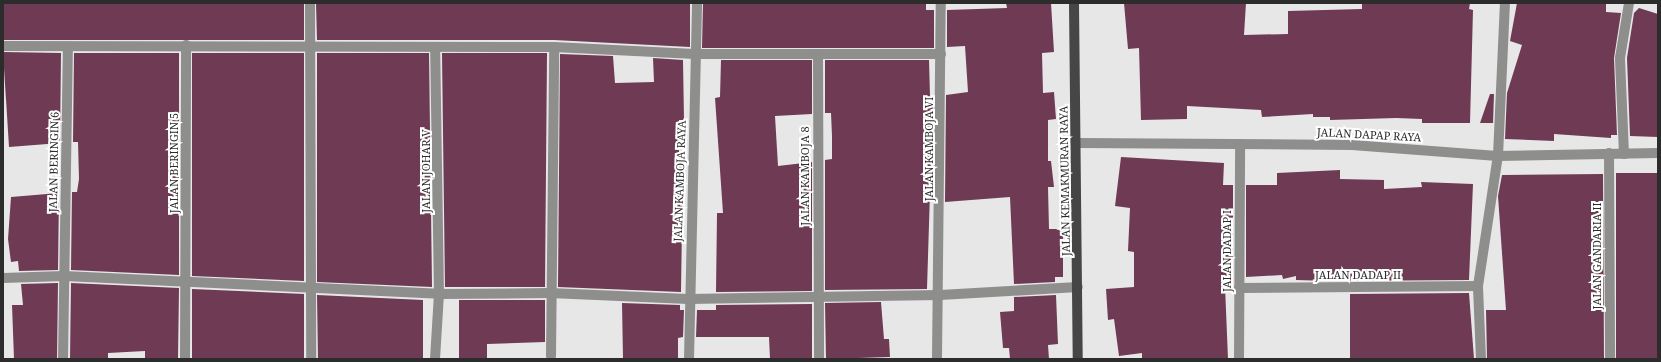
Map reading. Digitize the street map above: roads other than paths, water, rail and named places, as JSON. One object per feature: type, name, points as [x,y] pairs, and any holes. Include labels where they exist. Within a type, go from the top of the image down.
[{"type":"main road","name":"JALAN KEMAKMURAN RAYA","points":[[1074,3],[1078,144],[1078,359]]},
{"type":"street","points":[[310,3],[313,286],[311,359]]},
{"type":"street","name":"JALAN KAMBOJA RAYA","points":[[689,359],[688,299],[697,3]]},
{"type":"street","name":"JALAN KAMBOJA VI","points":[[937,359],[940,295],[941,3]]},
{"type":"street","points":[[1481,359],[1478,286],[1498,156],[1505,3]]},
{"type":"street","points":[[1624,154],[1620,58],[1628,3]]},
{"type":"street","points":[[3,46],[68,48],[186,45],[554,47],[695,54],[941,54]]},
{"type":"street","name":"JALAN BERINGIN 5","points":[[185,359],[186,45]]},
{"type":"street","name":"JALAN JOHAR V","points":[[435,47],[439,294],[435,359]]},
{"type":"street","points":[[551,356],[550,293],[554,47]]},
{"type":"street","name":"JALAN BERINGIN 6","points":[[63,359],[68,48]]},
{"type":"street","name":"JALAN KAMBOJA 8","points":[[818,54],[817,298],[819,359]]},
{"type":"street","name":"JALAN DAPAP RAYA","points":[[1078,144],[1352,144],[1498,156],[1658,153]]},
{"type":"street","name":"JALAN DADAP I","points":[[1239,359],[1240,144]]},
{"type":"street","name":"JALAN GANDARIA II","points":[[1609,153],[1610,359]]},
{"type":"street","points":[[3,278],[64,276],[313,286],[439,294],[550,293],[688,299],[940,295],[1078,287]]},
{"type":"street","name":"JALAN DADAP II","points":[[1239,288],[1478,286]]}]
